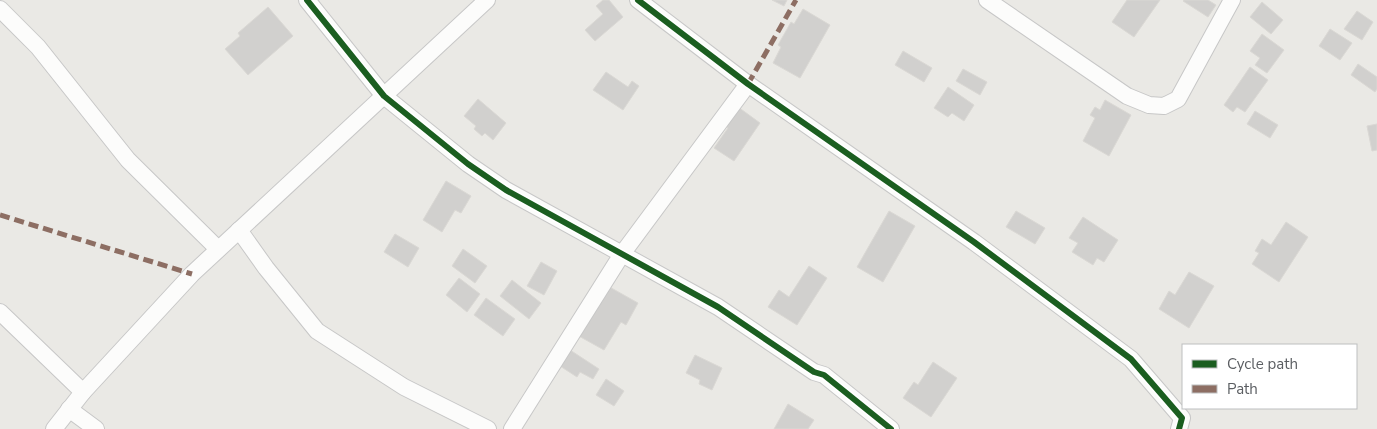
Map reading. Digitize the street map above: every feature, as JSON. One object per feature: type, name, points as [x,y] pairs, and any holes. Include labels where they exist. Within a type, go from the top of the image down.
[{"type":"street","points":[[307,0],[384,96],[468,164],[506,190],[718,307],[814,372],[824,375],[891,429]]},
{"type":"street","points":[[54,429],[83,392],[192,274],[487,0]]},
{"type":"street","points":[[638,0],[748,84],[974,242],[1131,359],[1182,418],[1179,429]]},
{"type":"street","points":[[987,0],[1127,96],[1149,105],[1164,106],[1178,99],[1232,0]]},
{"type":"street","points":[[0,9],[38,47],[128,160],[218,249]]},
{"type":"street","points":[[512,429],[622,254],[748,84]]},
{"type":"street","points":[[239,230],[266,268],[317,331],[404,387],[488,429]]},
{"type":"street","points":[[0,312],[83,392]]},
{"type":"street","points":[[68,409],[96,429]]},
{"type":"building","points":[[603,0],[609,0],[623,17],[595,41],[585,30],[603,14],[596,6]]},
{"type":"building","points":[[772,0],[787,0],[784,6]]},
{"type":"building","points":[[1127,0],[1160,0],[1134,37],[1112,22]]},
{"type":"building","points":[[1184,0],[1208,0],[1216,5],[1208,17]]},
{"type":"building","points":[[1262,2],[1283,20],[1271,34],[1250,17]]},
{"type":"building","points":[[268,7],[293,36],[248,75],[225,49],[240,36],[238,33]]},
{"type":"building","points":[[803,9],[830,25],[800,78],[773,63],[781,47],[778,45],[791,22],[794,24]]},
{"type":"building","points":[[1357,11],[1373,22],[1362,40],[1344,29]]},
{"type":"building","points":[[1330,29],[1352,43],[1340,60],[1319,46]]},
{"type":"building","points":[[1262,34],[1284,50],[1267,73],[1255,65],[1260,58],[1250,51]]},
{"type":"building","points":[[903,51],[932,68],[924,82],[895,65]]},
{"type":"building","points":[[1358,64],[1377,77],[1377,89],[1375,92],[1351,75]]},
{"type":"building","points":[[1250,67],[1268,80],[1245,112],[1237,107],[1233,112],[1224,105]]},
{"type":"building","points":[[963,69],[987,82],[980,95],[956,81]]},
{"type":"building","points":[[606,72],[628,87],[632,81],[639,86],[623,110],[593,90]]},
{"type":"building","points":[[948,87],[974,105],[964,121],[952,113],[948,117],[934,108]]},
{"type":"building","points":[[478,99],[506,123],[493,140],[485,133],[482,136],[474,129],[476,126],[464,116]]},
{"type":"building","points":[[1105,100],[1131,115],[1109,156],[1083,141],[1095,118],[1090,115],[1095,107],[1100,110]]},
{"type":"building","points":[[734,104],[760,123],[734,161],[714,148],[728,128],[721,123]]},
{"type":"building","points":[[1255,111],[1278,125],[1270,138],[1247,124]]},
{"type":"building","points":[[1377,124],[1377,150],[1372,151],[1367,126]]},
{"type":"building","points":[[446,181],[471,196],[461,213],[455,210],[442,232],[423,220]]},
{"type":"building","points":[[889,211],[915,226],[883,282],[857,267]]},
{"type":"building","points":[[1016,211],[1045,228],[1035,244],[1006,227]]},
{"type":"building","points":[[1083,217],[1118,240],[1104,262],[1097,258],[1093,265],[1072,252],[1078,243],[1069,238]]},
{"type":"building","points":[[1286,222],[1308,237],[1279,282],[1252,264],[1259,253],[1255,251],[1262,239],[1271,245]]},
{"type":"building","points":[[395,234],[419,248],[408,267],[384,252]]},
{"type":"building","points":[[463,249],[487,266],[475,283],[452,266]]},
{"type":"building","points":[[541,262],[557,271],[544,295],[527,286]]},
{"type":"building","points":[[809,266],[827,278],[797,325],[768,307],[779,290],[789,297]]},
{"type":"building","points":[[1189,272],[1214,286],[1189,328],[1159,309],[1169,291],[1175,295]]},
{"type":"building","points":[[459,278],[480,294],[467,312],[446,295]]},
{"type":"building","points":[[512,280],[541,303],[529,319],[500,296]]},
{"type":"building","points":[[606,285],[638,303],[626,325],[621,322],[604,350],[577,335]]},
{"type":"building","points":[[486,298],[515,319],[503,336],[474,315]]},
{"type":"building","points":[[570,350],[599,369],[593,379],[580,372],[577,377],[560,366]]},
{"type":"building","points":[[695,355],[722,368],[712,390],[699,384],[700,380],[686,373]]},
{"type":"building","points":[[933,362],[957,378],[931,417],[903,398],[914,382],[918,385]]},
{"type":"building","points":[[606,379],[624,391],[614,406],[596,395]]},
{"type":"building","points":[[788,404],[814,420],[808,429],[774,429]]},
{"type":"marked path","points":[[748,84],[796,0]]},
{"type":"marked path","points":[[0,215],[192,274]]},
{"type":"cycle path","points":[[307,0],[384,96],[468,164],[506,190],[718,307],[814,372],[824,375],[891,429]]},
{"type":"cycle path","points":[[638,0],[748,84],[974,242],[1131,359],[1182,418],[1179,429]]}]
